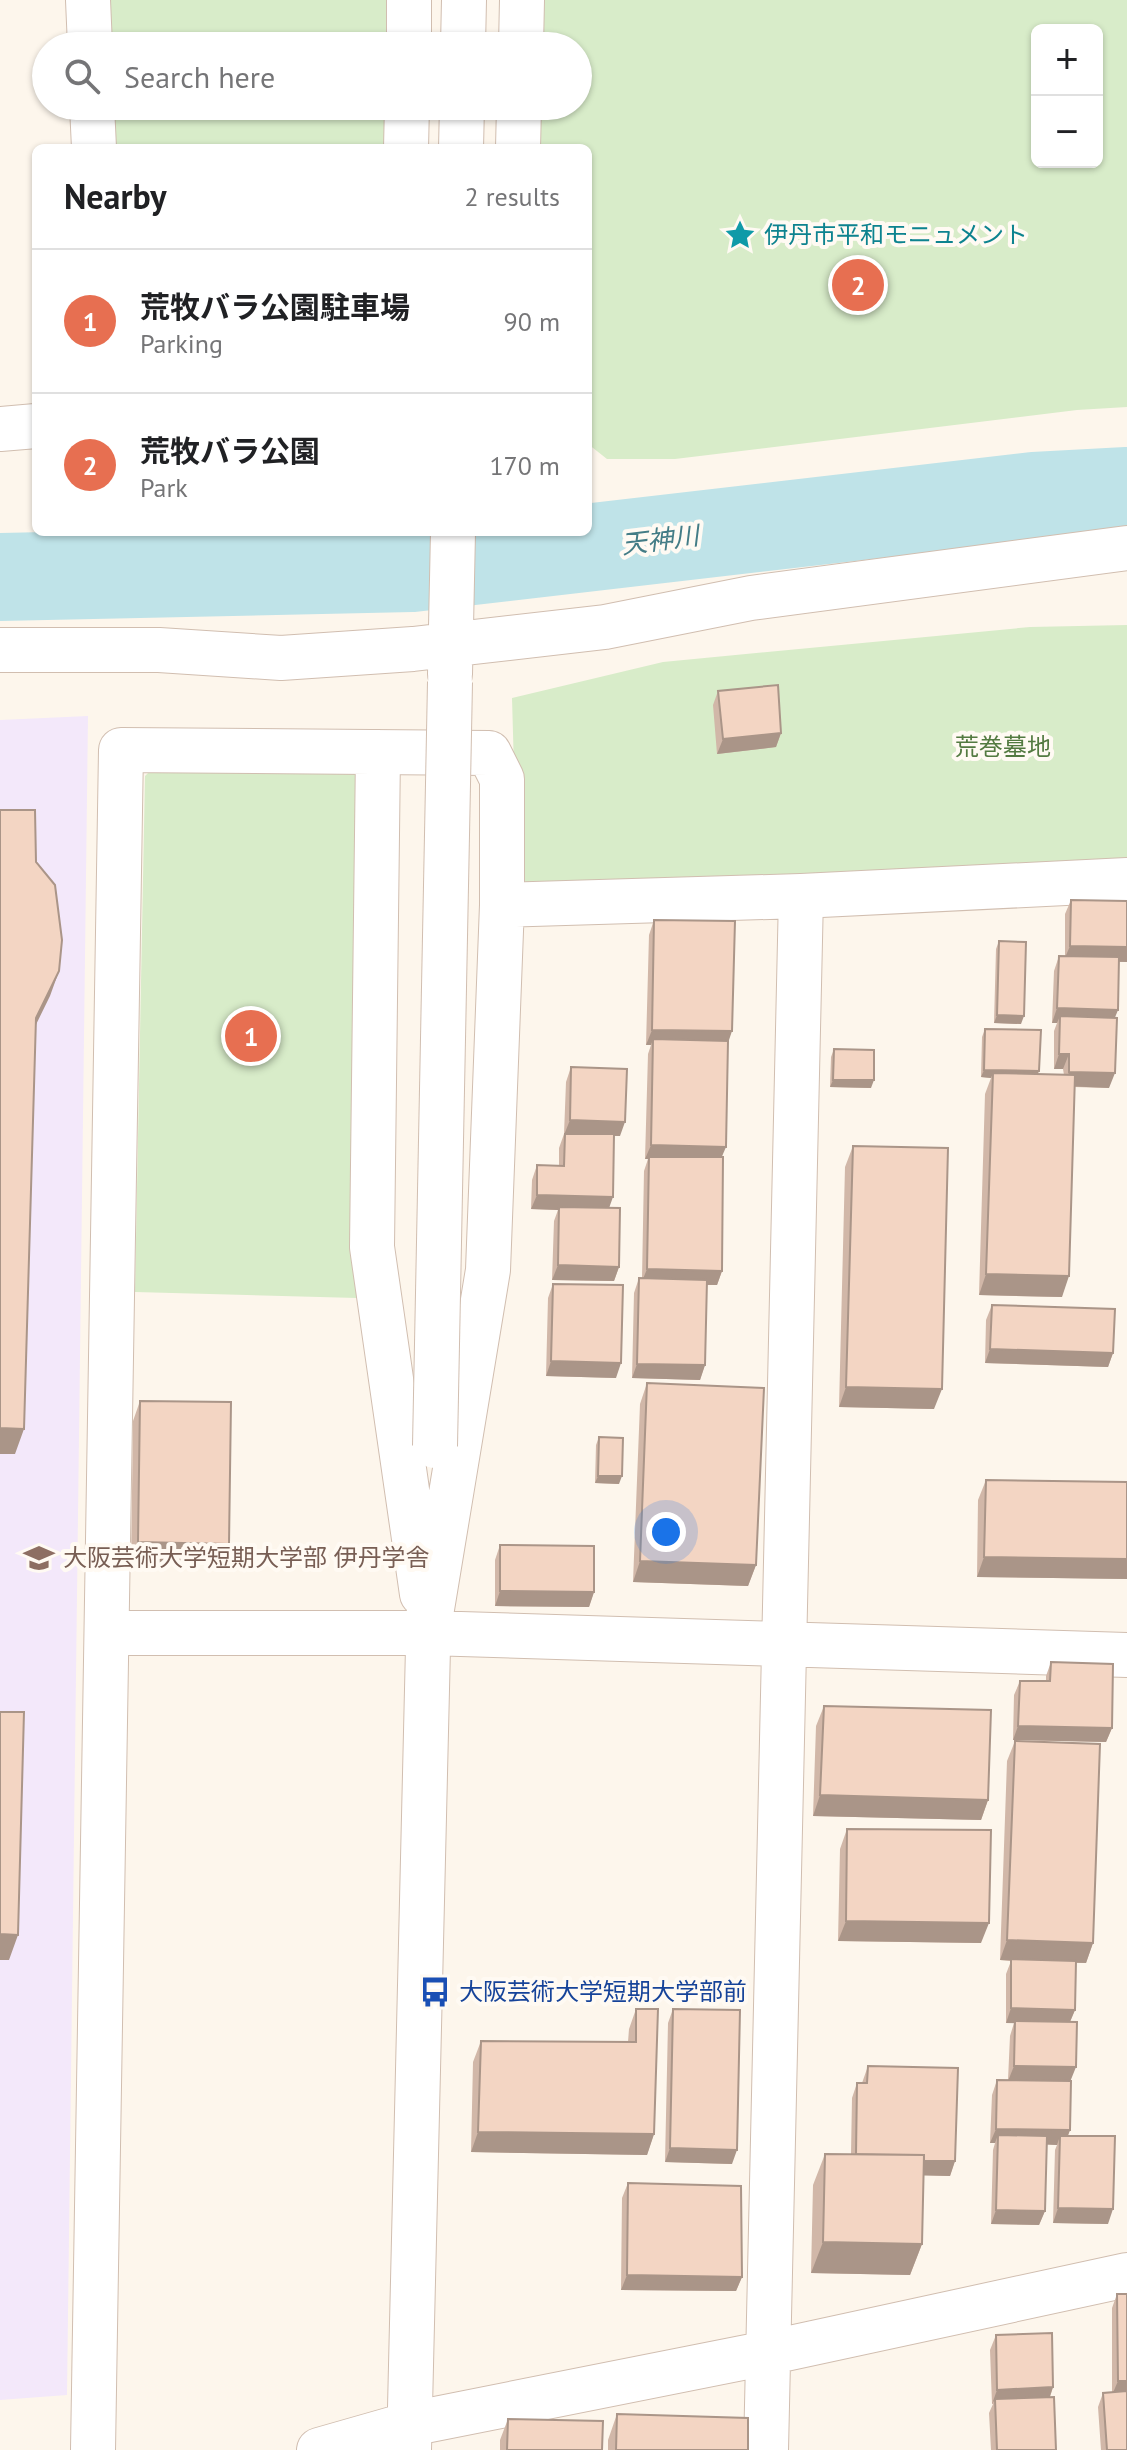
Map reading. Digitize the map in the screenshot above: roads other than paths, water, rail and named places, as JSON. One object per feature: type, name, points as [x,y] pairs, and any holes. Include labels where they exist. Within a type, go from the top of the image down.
[{"type":"street","points":[[88,0],[89,32]]},
{"type":"street","points":[[409,0],[409,32]]},
{"type":"street","points":[[463,32],[464,0]]},
{"type":"street","points":[[521,32],[522,0]]},
{"type":"street","points":[[93,120],[94,144]]},
{"type":"street","points":[[406,144],[407,120]]},
{"type":"street","points":[[461,144],[462,120]]},
{"type":"street","points":[[518,144],[519,120]]},
{"type":"street","points":[[0,429],[32,426]]},
{"type":"street","points":[[410,2437],[435,1446],[453,536]]},
{"type":"street","points":[[0,650],[159,650],[281,658],[451,646],[605,627],[751,598],[1127,548]]},
{"type":"street","points":[[93,2450],[121,750],[489,753],[502,779],[502,905],[488,1270],[428,1633]]},
{"type":"street","points":[[378,752],[372,1247],[428,1633]]},
{"type":"street","points":[[502,905],[801,896],[1127,880]]},
{"type":"street","points":[[766,2450],[801,896]]},
{"type":"street","points":[[108,1633],[428,1633],[784,1647],[1127,1655]]},
{"type":"street","points":[[319,2450],[410,2437],[767,2353],[1127,2275]]},
{"type":"waterway","name":"天神川","points":[[0,577],[412,568],[1034,496],[1127,491]]},
{"type":"place","name":"伊丹市平和モニュメント","points":[[740,235]]},
{"type":"place","name":"荒牧バラ公園","points":[[858,285]]},
{"type":"place","name":"荒牧バラ公園駐車場","points":[[251,1036]]},
{"type":"place","name":"大阪芸術大学短期大学部 伊丹学舎","points":[[39,1558]]},
{"type":"place","name":"大阪芸術大学短期大学部前","points":[[435,1992]]},
{"type":"park label","name":"荒巻墓地","points":[[1003,747]]}]
